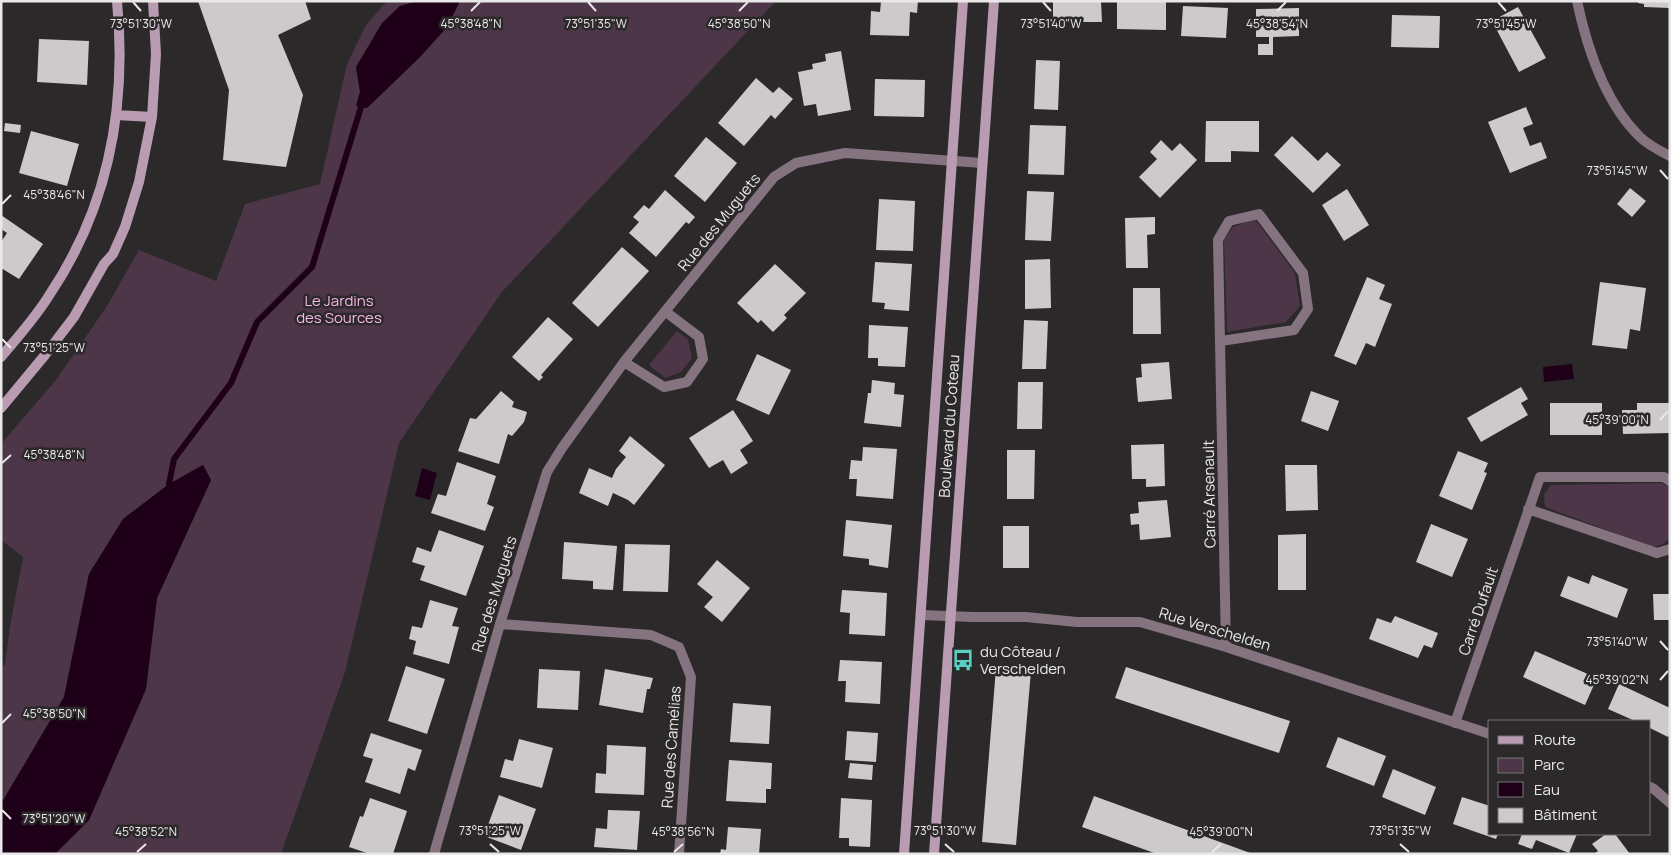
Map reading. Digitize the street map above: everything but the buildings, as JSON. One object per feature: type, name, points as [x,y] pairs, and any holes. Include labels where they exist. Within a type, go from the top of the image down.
[{"type":"street","points":[[1,357],[50,295],[78,244],[93,211],[102,180],[116,115],[120,57],[117,1]]},
{"type":"street","points":[[1,408],[61,334],[83,302],[104,264],[113,254],[132,205],[144,162],[152,117],[156,54],[153,1]]},
{"type":"street","name":"Boulevard du Coteau","points":[[904,854],[963,1]]},
{"type":"street","name":"Boulevard du Coteau","points":[[934,854],[994,1]]},
{"type":"street","points":[[1577,1],[1591,51],[1604,87],[1640,138],[1670,156]]},
{"type":"street","points":[[116,115],[152,117]]},
{"type":"street","name":"Rue des Muguets","points":[[434,854],[500,624],[547,472],[624,362],[774,177],[796,163],[845,153],[982,163]]},
{"type":"street","name":"Carré Arsenault","points":[[1221,341],[1294,330],[1308,309],[1303,273],[1260,214],[1229,221],[1218,240],[1226,647]]},
{"type":"street","points":[[624,362],[664,387],[687,382],[703,359],[699,337],[666,312]]},
{"type":"street","name":"Carré Dufault","points":[[1455,723],[1540,477],[1664,477],[1670,481]]},
{"type":"street","points":[[1528,509],[1657,553],[1670,549]]},
{"type":"street","name":"Rue Verschelden","points":[[921,615],[1026,617],[1078,622],[1140,622],[1226,647],[1488,733]]},
{"type":"street","name":"Rue des Camélias","points":[[500,624],[652,635],[679,647],[691,677],[679,854]]},
{"type":"street","points":[[1651,788],[1670,803]]},
{"type":"green space","name":"Le Jardins des Sources","points":[[387,1],[418,1],[400,6],[356,67],[360,92],[357,106],[367,108],[420,57],[447,27],[460,1],[776,1],[501,293],[399,443],[345,672],[281,854],[55,854],[89,820],[146,689],[157,598],[211,480],[203,465],[169,484],[123,519],[89,574],[64,697],[1,804],[1,669],[5,664],[23,557],[1,540],[1,444],[56,380],[107,306],[139,250],[216,281],[245,204],[320,184],[347,64],[366,25]]},
{"type":"green space","points":[[1255,219],[1295,273],[1300,306],[1286,322],[1227,332],[1224,240],[1233,227]]},
{"type":"green space","points":[[677,331],[688,340],[692,358],[681,372],[665,378],[649,365]]},
{"type":"green space","points":[[1662,483],[1670,487],[1670,537],[1664,544],[1652,547],[1545,507],[1544,494],[1551,485]]},
{"type":"water","points":[[418,1],[460,1],[447,27],[420,57],[367,108],[356,106],[360,92],[356,67],[382,23],[400,6]]},
{"type":"water","points":[[1572,364],[1574,379],[1544,382],[1543,367]]},
{"type":"water","points":[[203,465],[211,480],[157,598],[146,689],[89,820],[55,854],[1,854],[1,804],[64,697],[89,574],[123,519],[169,484]]},
{"type":"water","points":[[422,468],[437,473],[430,500],[415,496]]},
{"type":"waterway","points":[[169,484],[174,459],[231,383],[257,322],[312,267],[361,107]]},
{"type":"place","name":"du Côteau / Verschelden","points":[[963,660]]}]
